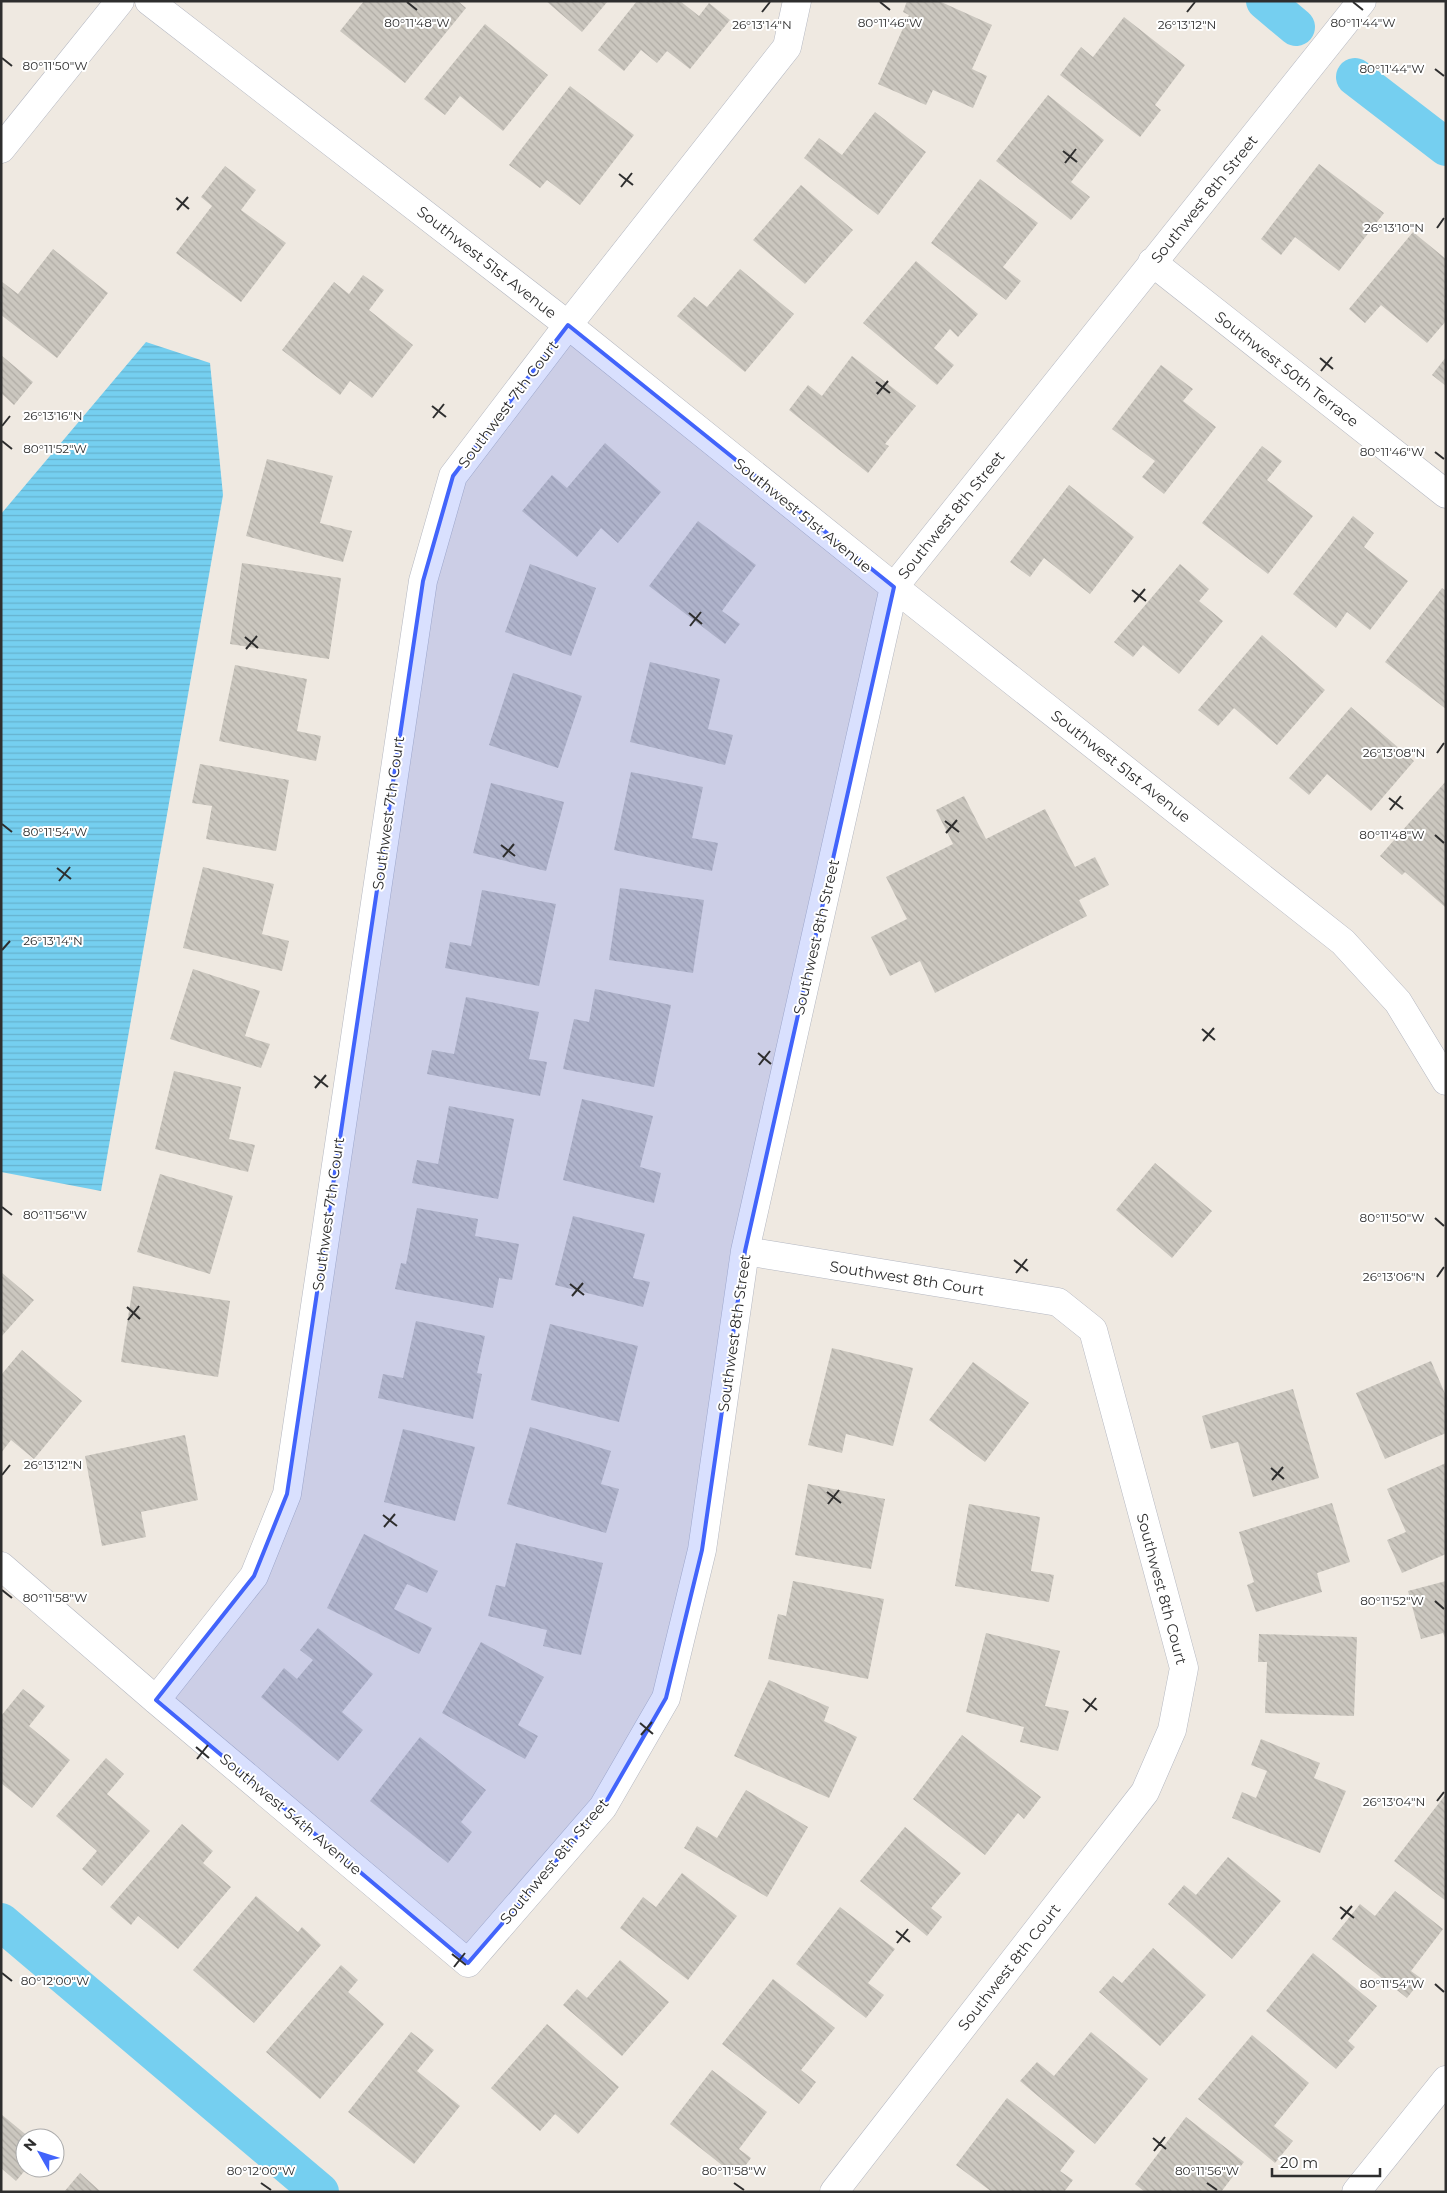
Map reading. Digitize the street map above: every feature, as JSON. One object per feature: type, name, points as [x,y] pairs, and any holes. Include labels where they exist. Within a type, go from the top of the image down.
[{"type":"street","points":[[1,148],[120,1]]},
{"type":"street","name":"Southwest 51st Avenue","points":[[149,1],[568,325],[894,587],[1343,942],[1398,1002],[1446,1081]]},
{"type":"street","name":"Southwest 8th Street","points":[[468,1963],[604,1807],[666,1698],[702,1550],[745,1251],[894,587],[1362,1]]},
{"type":"street","name":"Southwest 7th Court","points":[[156,1700],[254,1576],[287,1494],[422,581],[453,476],[568,325],[787,47],[797,2]]},
{"type":"street","name":"Southwest 50th Terrace","points":[[1152,262],[1446,494]]},
{"type":"street","name":"Southwest 8th Court","points":[[745,1251],[1058,1302],[1093,1330],[1184,1668],[1172,1730],[1145,1792],[834,2192]]},
{"type":"street","name":"Southwest 54th Avenue","points":[[1,1566],[156,1700],[468,1963]]},
{"type":"street","points":[[1356,2192],[1446,2080]]},
{"type":"highlighted area","points":[[568,325],[894,587],[745,1251],[702,1550],[666,1698],[603,1807],[468,1963],[156,1700],[254,1576],[287,1494],[423,581],[453,476]]},
{"type":"water","points":[[146,342],[210,363],[223,495],[101,1191],[1,1172],[1,514]]},
{"type":"building","points":[[364,1],[458,1],[466,8],[405,83],[340,31]]},
{"type":"building","points":[[546,1],[608,1],[582,32]]},
{"type":"building","points":[[637,1],[680,1],[699,16],[709,3],[730,20],[690,69],[667,51],[657,63],[641,50],[624,71],[598,50]]},
{"type":"building","points":[[907,1],[939,1],[992,25],[972,69],[987,76],[973,108],[933,90],[926,105],[878,84],[909,15],[903,12]]},
{"type":"building","points":[[1124,17],[1185,65],[1155,105],[1161,110],[1140,137],[1060,75],[1081,47],[1093,57]]},
{"type":"building","points":[[485,24],[548,75],[503,131],[460,96],[445,115],[424,99]]},
{"type":"building","points":[[570,86],[634,135],[580,205],[547,180],[540,188],[509,165]]},
{"type":"building","points":[[1048,95],[1104,140],[1071,182],[1090,197],[1071,220],[996,161]]},
{"type":"building","points":[[875,112],[926,152],[878,215],[804,158],[819,138],[842,155]]},
{"type":"building","points":[[1319,164],[1384,213],[1339,271],[1295,237],[1281,255],[1261,239]]},
{"type":"building","points":[[225,166],[256,190],[241,210],[286,243],[241,302],[176,253],[212,206],[201,197]]},
{"type":"building","points":[[980,179],[1038,223],[1003,267],[1021,281],[1006,300],[931,243]]},
{"type":"building","points":[[801,185],[853,230],[805,284],[753,240]]},
{"type":"building","points":[[1413,232],[1446,259],[1446,321],[1427,343],[1381,305],[1365,323],[1349,309]]},
{"type":"building","points":[[53,249],[108,293],[57,358],[1,315],[1,281],[18,294]]},
{"type":"building","points":[[916,261],[978,314],[958,337],[950,329],[934,348],[954,365],[937,385],[863,323]]},
{"type":"building","points":[[740,269],[794,314],[745,372],[677,316],[694,297],[707,307]]},
{"type":"building","points":[[363,275],[384,290],[369,310],[413,345],[372,398],[350,381],[340,395],[282,350],[334,282],[349,294]]},
{"type":"building","points":[[1,355],[33,382],[14,405],[1,393]]},
{"type":"building","points":[[852,356],[916,406],[885,444],[889,446],[868,473],[789,410],[808,385],[822,396]]},
{"type":"building","points":[[1446,357],[1446,386],[1432,375]]},
{"type":"building","points":[[1161,365],[1193,389],[1183,401],[1216,427],[1164,494],[1142,477],[1155,461],[1112,429]]},
{"type":"building","points":[[605,443],[661,492],[618,543],[601,528],[577,557],[522,511],[552,475],[567,488]]},
{"type":"building","points":[[1262,446],[1282,461],[1267,480],[1313,516],[1268,574],[1202,523]]},
{"type":"building","points":[[267,459],[333,476],[320,523],[352,531],[343,562],[246,536]]},
{"type":"building","points":[[1069,485],[1134,537],[1090,594],[1044,558],[1030,577],[1010,562]]},
{"type":"building","points":[[1353,516],[1374,533],[1364,547],[1408,581],[1370,630],[1347,612],[1336,628],[1293,594]]},
{"type":"building","points":[[698,521],[756,565],[722,611],[740,624],[725,644],[649,586]]},
{"type":"building","points":[[242,563],[341,578],[329,659],[230,644]]},
{"type":"building","points":[[530,564],[596,588],[571,656],[505,632]]},
{"type":"building","points":[[1180,564],[1209,589],[1199,601],[1223,621],[1179,674],[1143,645],[1133,657],[1114,642]]},
{"type":"building","points":[[1442,588],[1446,591],[1446,709],[1385,662]]},
{"type":"building","points":[[1262,635],[1325,690],[1277,745],[1234,708],[1218,726],[1198,710]]},
{"type":"building","points":[[650,662],[720,679],[708,729],[733,735],[725,765],[630,742]]},
{"type":"building","points":[[235,665],[307,679],[297,731],[321,736],[316,761],[219,741]]},
{"type":"building","points":[[513,673],[582,696],[558,768],[489,745]]},
{"type":"building","points":[[1351,707],[1414,761],[1371,811],[1327,774],[1309,795],[1289,778]]},
{"type":"building","points":[[200,764],[289,780],[276,851],[206,839],[212,806],[192,803]]},
{"type":"building","points":[[631,772],[703,787],[692,838],[718,843],[712,871],[614,850]]},
{"type":"building","points":[[1446,781],[1445,907],[1405,872],[1402,875],[1380,856]]},
{"type":"building","points":[[491,783],[564,802],[546,871],[473,853]]},
{"type":"building","points":[[964,796],[986,839],[1045,809],[1075,867],[1095,857],[1109,885],[1079,900],[1087,916],[935,993],[920,961],[890,976],[871,937],[907,919],[886,877],[953,844],[936,810]]},
{"type":"building","points":[[203,867],[274,884],[262,934],[289,941],[282,971],[183,948]]},
{"type":"building","points":[[620,888],[704,900],[693,973],[609,960]]},
{"type":"building","points":[[482,890],[556,904],[539,986],[445,968],[450,942],[471,946]]},
{"type":"building","points":[[193,969],[260,991],[245,1036],[270,1044],[261,1068],[170,1039]]},
{"type":"building","points":[[595,989],[671,1005],[654,1087],[563,1069],[574,1019],[589,1022]]},
{"type":"building","points":[[466,997],[539,1012],[529,1059],[547,1062],[540,1096],[427,1074],[432,1050],[454,1054]]},
{"type":"building","points":[[174,1071],[241,1087],[229,1139],[255,1145],[248,1172],[155,1149]]},
{"type":"building","points":[[582,1099],[653,1116],[640,1167],[661,1173],[654,1203],[563,1180]]},
{"type":"building","points":[[449,1106],[514,1119],[498,1199],[412,1183],[417,1160],[438,1164]]},
{"type":"building","points":[[1155,1163],[1212,1211],[1172,1258],[1116,1210]]},
{"type":"building","points":[[160,1174],[233,1196],[210,1274],[137,1252]]},
{"type":"building","points":[[417,1208],[478,1219],[475,1236],[519,1244],[512,1280],[499,1278],[493,1308],[395,1289],[401,1263],[406,1264]]},
{"type":"building","points":[[573,1216],[645,1234],[633,1278],[650,1282],[643,1307],[555,1285]]},
{"type":"building","points":[[1,1272],[34,1300],[1,1337]]},
{"type":"building","points":[[133,1286],[230,1301],[218,1377],[121,1362]]},
{"type":"building","points":[[416,1321],[485,1336],[477,1373],[482,1374],[473,1419],[378,1398],[383,1374],[403,1378]]},
{"type":"building","points":[[550,1324],[638,1346],[619,1422],[531,1400]]},
{"type":"building","points":[[832,1348],[913,1368],[893,1446],[846,1434],[842,1453],[808,1445]]},
{"type":"building","points":[[22,1350],[82,1401],[34,1459],[11,1440],[1,1453],[1,1375]]},
{"type":"building","points":[[1431,1361],[1446,1396],[1446,1433],[1385,1459],[1356,1393]]},
{"type":"building","points":[[973,1362],[1029,1403],[985,1462],[929,1420]]},
{"type":"building","points":[[1293,1389],[1319,1478],[1253,1497],[1238,1442],[1211,1449],[1202,1416]]},
{"type":"building","points":[[530,1427],[611,1451],[601,1484],[619,1489],[606,1533],[507,1504]]},
{"type":"building","points":[[403,1429],[475,1447],[455,1521],[384,1502]]},
{"type":"building","points":[[185,1435],[198,1500],[141,1512],[146,1537],[102,1546],[85,1456]]},
{"type":"building","points":[[1446,1463],[1446,1554],[1402,1573],[1387,1540],[1406,1532],[1387,1489]]},
{"type":"building","points":[[808,1484],[885,1499],[871,1569],[795,1555]]},
{"type":"building","points":[[1332,1503],[1350,1562],[1317,1573],[1322,1592],[1256,1612],[1247,1585],[1254,1582],[1239,1532]]},
{"type":"building","points":[[969,1504],[1040,1517],[1031,1571],[1054,1575],[1049,1602],[955,1586]]},
{"type":"building","points":[[364,1534],[438,1571],[427,1593],[407,1584],[394,1609],[432,1628],[419,1654],[327,1608]]},
{"type":"building","points":[[516,1543],[603,1563],[581,1655],[543,1646],[547,1630],[488,1616],[496,1585],[505,1587]]},
{"type":"building","points":[[793,1581],[884,1599],[868,1679],[768,1659],[778,1614],[786,1616]]},
{"type":"building","points":[[1446,1581],[1446,1640],[1443,1633],[1421,1639],[1408,1591]]},
{"type":"building","points":[[318,1628],[373,1674],[342,1712],[363,1730],[338,1761],[261,1697],[284,1668],[297,1679],[313,1660],[300,1650]]},
{"type":"building","points":[[986,1633],[1060,1651],[1045,1706],[1069,1711],[1058,1751],[1020,1742],[1024,1727],[966,1712]]},
{"type":"building","points":[[1259,1634],[1357,1637],[1354,1716],[1265,1713],[1267,1662],[1258,1662]]},
{"type":"building","points":[[481,1642],[544,1677],[518,1725],[538,1736],[525,1759],[442,1713]]},
{"type":"building","points":[[769,1680],[829,1707],[824,1721],[857,1737],[829,1798],[734,1756]]},
{"type":"building","points":[[23,1689],[45,1706],[29,1726],[70,1760],[32,1808],[1,1783],[1,1716]]},
{"type":"building","points":[[962,1735],[1041,1797],[1024,1819],[1018,1813],[985,1855],[913,1799]]},
{"type":"building","points":[[420,1737],[486,1790],[461,1822],[472,1832],[448,1863],[370,1801]]},
{"type":"building","points":[[1261,1739],[1320,1763],[1314,1778],[1346,1791],[1320,1853],[1232,1818],[1242,1792],[1256,1798],[1267,1771],[1251,1765]]},
{"type":"building","points":[[106,1758],[124,1774],[107,1794],[150,1831],[102,1886],[82,1869],[97,1851],[56,1816]]},
{"type":"building","points":[[746,1790],[808,1827],[767,1897],[684,1848],[697,1826],[717,1838]]},
{"type":"building","points":[[1446,1794],[1446,1901],[1394,1861]]},
{"type":"building","points":[[182,1824],[213,1851],[203,1863],[231,1887],[178,1949],[138,1916],[131,1925],[110,1907]]},
{"type":"building","points":[[905,1827],[961,1873],[931,1908],[942,1917],[927,1936],[860,1881]]},
{"type":"building","points":[[1228,1857],[1281,1901],[1232,1959],[1168,1904],[1184,1885],[1196,1895]]},
{"type":"building","points":[[682,1873],[737,1916],[688,1980],[620,1928],[643,1897],[656,1907]]},
{"type":"building","points":[[1395,1891],[1443,1929],[1411,1971],[1422,1979],[1407,1998],[1332,1939],[1360,1904],[1375,1916]]},
{"type":"building","points":[[256,1896],[298,1932],[302,1927],[321,1945],[254,2023],[193,1970]]},
{"type":"building","points":[[840,1907],[895,1949],[868,1983],[884,1995],[866,2018],[796,1964]]},
{"type":"building","points":[[1153,1948],[1206,1995],[1160,2046],[1099,1992],[1113,1976],[1122,1983]]},
{"type":"building","points":[[1313,1953],[1377,2006],[1348,2041],[1355,2047],[1336,2069],[1266,2011]]},
{"type":"building","points":[[620,1960],[669,2002],[622,2056],[563,2005],[577,1989],[587,1998]]},
{"type":"building","points":[[341,1965],[358,1980],[348,1992],[384,2024],[320,2099],[266,2052]]},
{"type":"building","points":[[773,1979],[835,2028],[801,2070],[816,2082],[799,2104],[722,2044]]},
{"type":"building","points":[[547,2024],[619,2087],[578,2134],[555,2114],[540,2131],[491,2088]]},
{"type":"building","points":[[411,2032],[434,2050],[417,2071],[460,2106],[414,2164],[348,2112]]},
{"type":"building","points":[[1091,2032],[1148,2079],[1095,2144],[1020,2081],[1037,2062],[1054,2076]]},
{"type":"building","points":[[1252,2035],[1309,2083],[1274,2126],[1293,2141],[1275,2163],[1198,2099]]},
{"type":"building","points":[[712,2070],[767,2112],[739,2149],[751,2158],[737,2177],[670,2124]]},
{"type":"building","points":[[1007,2098],[1075,2151],[1060,2171],[1073,2180],[1064,2192],[992,2192],[956,2165]]},
{"type":"building","points":[[1,2114],[18,2128],[15,2128],[15,2178],[19,2178],[16,2181],[1,2168]]},
{"type":"building","points":[[1186,2117],[1244,2162],[1221,2192],[1145,2192],[1135,2184]]},
{"type":"building","points":[[80,2173],[101,2192],[64,2192]]},
{"type":"waterway","points":[[1265,1],[1296,27]]},
{"type":"waterway","points":[[1355,77],[1446,147]]},
{"type":"waterway","points":[[1,1922],[320,2192]]}]
